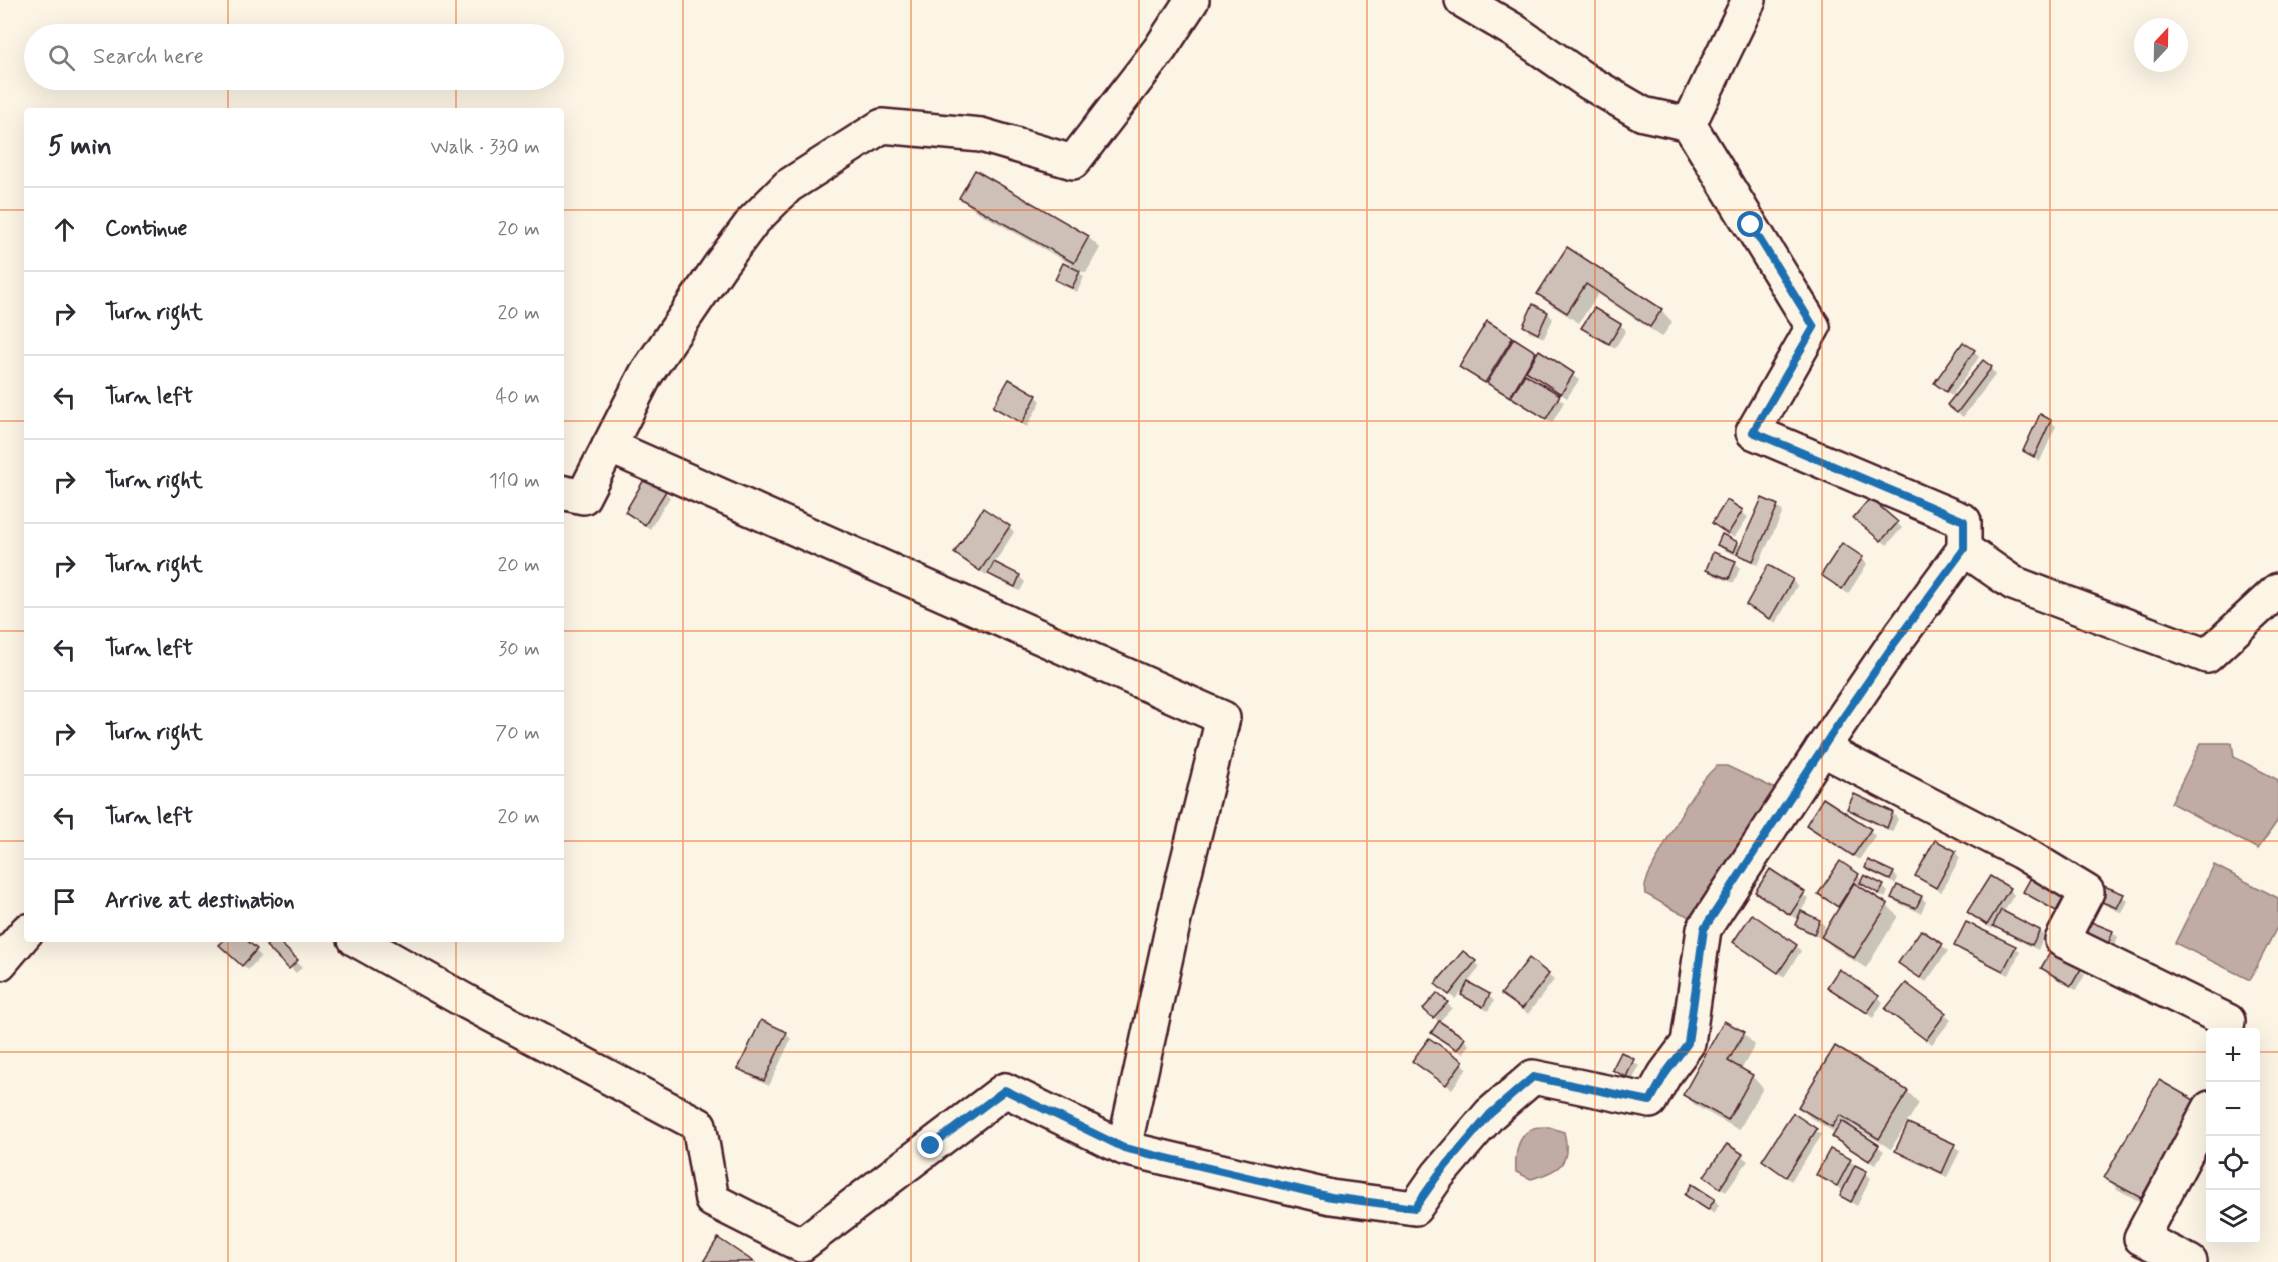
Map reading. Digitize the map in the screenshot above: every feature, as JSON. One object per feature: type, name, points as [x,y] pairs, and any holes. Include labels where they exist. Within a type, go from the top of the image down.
[{"type":"street","points":[[564,493],[584,497],[646,374],[753,221],[788,186],[882,126],[981,135],[1072,162],[1160,49],[1192,0]]},
{"type":"street","points":[[360,942],[467,1002],[699,1125],[712,1200],[801,1245],[1005,1090],[1124,1148],[1331,1197],[1415,1208],[1438,1175],[1490,1114],[1533,1077],[1650,1101],[1665,1074],[1688,1043],[1704,929],[1891,648],[1964,549],[1964,521],[1753,432],[1814,327],[1689,124],[1643,114],[1588,82],[1513,30],[1462,0]]},
{"type":"street","points":[[1689,124],[1749,0]]},
{"type":"street","points":[[609,446],[1223,718],[1181,888],[1124,1148]]},
{"type":"street","points":[[1964,549],[2013,583],[2207,656],[2278,590]]},
{"type":"street","points":[[1822,749],[2021,852],[2087,892],[2062,940],[2228,1022],[2227,1028]]},
{"type":"street","points":[[0,963],[24,935]]},
{"type":"street","points":[[2190,1262],[2142,1238],[2206,1117]]},
{"type":"shaded area","points":[[2201,743],[2232,743],[2234,757],[2278,780],[2278,820],[2258,849],[2171,803]]},
{"type":"shaded area","points":[[1717,766],[1727,766],[1780,791],[1693,918],[1646,894],[1645,886],[1670,833],[1688,802]]},
{"type":"shaded area","points":[[2214,865],[2278,898],[2278,925],[2250,980],[2175,943]]},
{"type":"shaded area","points":[[1549,1127],[1564,1132],[1566,1152],[1561,1164],[1549,1173],[1531,1179],[1516,1172],[1518,1147],[1523,1136],[1534,1128]]},
{"type":"building","points":[[975,170],[1089,236],[1074,263],[959,198]]},
{"type":"building","points":[[1567,247],[1662,309],[1650,327],[1586,284],[1567,313],[1537,294]]},
{"type":"building","points":[[1063,263],[1080,271],[1072,288],[1055,280]]},
{"type":"building","points":[[1533,304],[1548,312],[1538,334],[1523,326]]},
{"type":"building","points":[[1594,308],[1621,324],[1609,344],[1581,328]]},
{"type":"building","points":[[1487,321],[1513,337],[1485,383],[1459,367]]},
{"type":"building","points":[[1514,338],[1536,352],[1510,397],[1487,383]]},
{"type":"building","points":[[1963,342],[1975,350],[1946,392],[1934,383]]},
{"type":"building","points":[[1539,350],[1574,373],[1561,394],[1526,371]]},
{"type":"building","points":[[1983,360],[1992,367],[1957,413],[1947,405]]},
{"type":"building","points":[[1525,374],[1560,395],[1546,419],[1511,397]]},
{"type":"building","points":[[1009,379],[1037,395],[1022,423],[993,407]]},
{"type":"building","points":[[2040,414],[2051,420],[2034,457],[2023,451]]},
{"type":"building","points":[[645,478],[666,491],[645,525],[625,512]]},
{"type":"building","points":[[1762,498],[1778,505],[1753,561],[1737,554]]},
{"type":"building","points":[[1870,498],[1898,522],[1881,541],[1853,518]]},
{"type":"building","points":[[1727,500],[1743,510],[1728,534],[1712,523]]},
{"type":"building","points":[[983,508],[1010,526],[980,571],[954,553]]},
{"type":"building","points":[[1722,534],[1738,542],[1734,552],[1717,545]]},
{"type":"building","points":[[1842,543],[1863,557],[1842,589],[1821,575]]},
{"type":"building","points":[[1713,552],[1736,561],[1729,579],[1706,570]]},
{"type":"building","points":[[994,562],[1020,575],[1015,587],[988,574]]},
{"type":"building","points":[[1768,565],[1793,579],[1770,619],[1746,605]]},
{"type":"building","points":[[1854,794],[1893,812],[1887,828],[1847,809]]},
{"type":"building","points":[[1823,798],[1871,829],[1853,856],[1806,825]]},
{"type":"building","points":[[1935,840],[1956,851],[1936,888],[1915,876]]},
{"type":"building","points":[[1868,860],[1894,872],[1890,880],[1865,868]]},
{"type":"building","points":[[1840,861],[1859,874],[1838,907],[1818,894]]},
{"type":"building","points":[[1770,869],[1805,892],[1790,915],[1755,892]]},
{"type":"building","points":[[2034,872],[2068,890],[2056,911],[2023,892]]},
{"type":"building","points":[[1864,875],[1884,885],[1879,894],[1860,883]]},
{"type":"building","points":[[1990,876],[2010,888],[1987,925],[1967,912]]},
{"type":"building","points":[[1854,883],[1888,904],[1854,958],[1821,937]]},
{"type":"building","points":[[1897,885],[1922,896],[1916,908],[1891,898]]},
{"type":"building","points":[[2104,886],[2124,894],[2117,908],[2097,900]]},
{"type":"building","points":[[2001,910],[2040,930],[2032,945],[1993,926]]},
{"type":"building","points":[[1801,911],[1820,920],[1814,934],[1795,925]]},
{"type":"building","points":[[1752,914],[1797,945],[1778,973],[1733,942]]},
{"type":"building","points":[[1966,922],[2016,946],[2003,971],[1954,946]]},
{"type":"building","points":[[2091,922],[2113,931],[2107,947],[2084,938]]},
{"type":"building","points":[[1921,930],[1943,944],[1920,978],[1898,963]]},
{"type":"building","points":[[222,942],[249,942],[257,949],[242,966],[219,945]]},
{"type":"building","points":[[270,942],[279,942],[298,960],[289,969],[266,946]]},
{"type":"building","points":[[1463,951],[1476,961],[1449,995],[1435,984]]},
{"type":"building","points":[[2051,951],[2081,969],[2071,986],[2041,968]]},
{"type":"building","points":[[1529,958],[1549,974],[1522,1009],[1501,994]]},
{"type":"building","points":[[1839,969],[1879,996],[1867,1013],[1827,987]]},
{"type":"building","points":[[1468,982],[1490,994],[1483,1007],[1461,995]]},
{"type":"building","points":[[1906,983],[1946,1013],[1926,1040],[1885,1009]]},
{"type":"building","points":[[1437,993],[1448,1002],[1433,1018],[1423,1009]]},
{"type":"building","points":[[761,1020],[787,1032],[764,1081],[738,1069]]},
{"type":"building","points":[[1439,1021],[1465,1038],[1457,1050],[1431,1033]]},
{"type":"building","points":[[1724,1021],[1745,1032],[1728,1061],[1753,1075],[1728,1120],[1683,1095]]},
{"type":"building","points":[[1429,1038],[1463,1061],[1446,1085],[1412,1061]]},
{"type":"building","points":[[1835,1046],[1908,1091],[1879,1139],[1840,1115],[1832,1127],[1798,1107]]},
{"type":"building","points":[[1621,1052],[1634,1059],[1626,1077],[1612,1070]]},
{"type":"building","points":[[2159,1080],[2196,1101],[2141,1198],[2104,1178]]},
{"type":"building","points":[[1793,1113],[1817,1129],[1786,1177],[1762,1160]]},
{"type":"building","points":[[1842,1121],[1879,1145],[1869,1161],[1832,1137]]},
{"type":"building","points":[[1908,1123],[1955,1144],[1942,1173],[1895,1151]]},
{"type":"building","points":[[1727,1144],[1743,1154],[1720,1188],[1704,1176]]},
{"type":"building","points":[[1830,1149],[1851,1159],[1837,1186],[1816,1175]]},
{"type":"building","points":[[1855,1165],[1867,1171],[1851,1202],[1840,1196]]},
{"type":"building","points":[[1692,1184],[1715,1199],[1708,1210],[1685,1195]]},
{"type":"building","points":[[718,1238],[754,1262],[703,1262]]},
{"type":"route","points":[[931,1146],[1005,1090],[1124,1148],[1331,1197],[1415,1208],[1438,1175],[1490,1114],[1533,1077],[1650,1101],[1665,1074],[1688,1043],[1704,929],[1833,732],[1964,549],[1964,521],[1753,432],[1814,327],[1751,225]]}]
